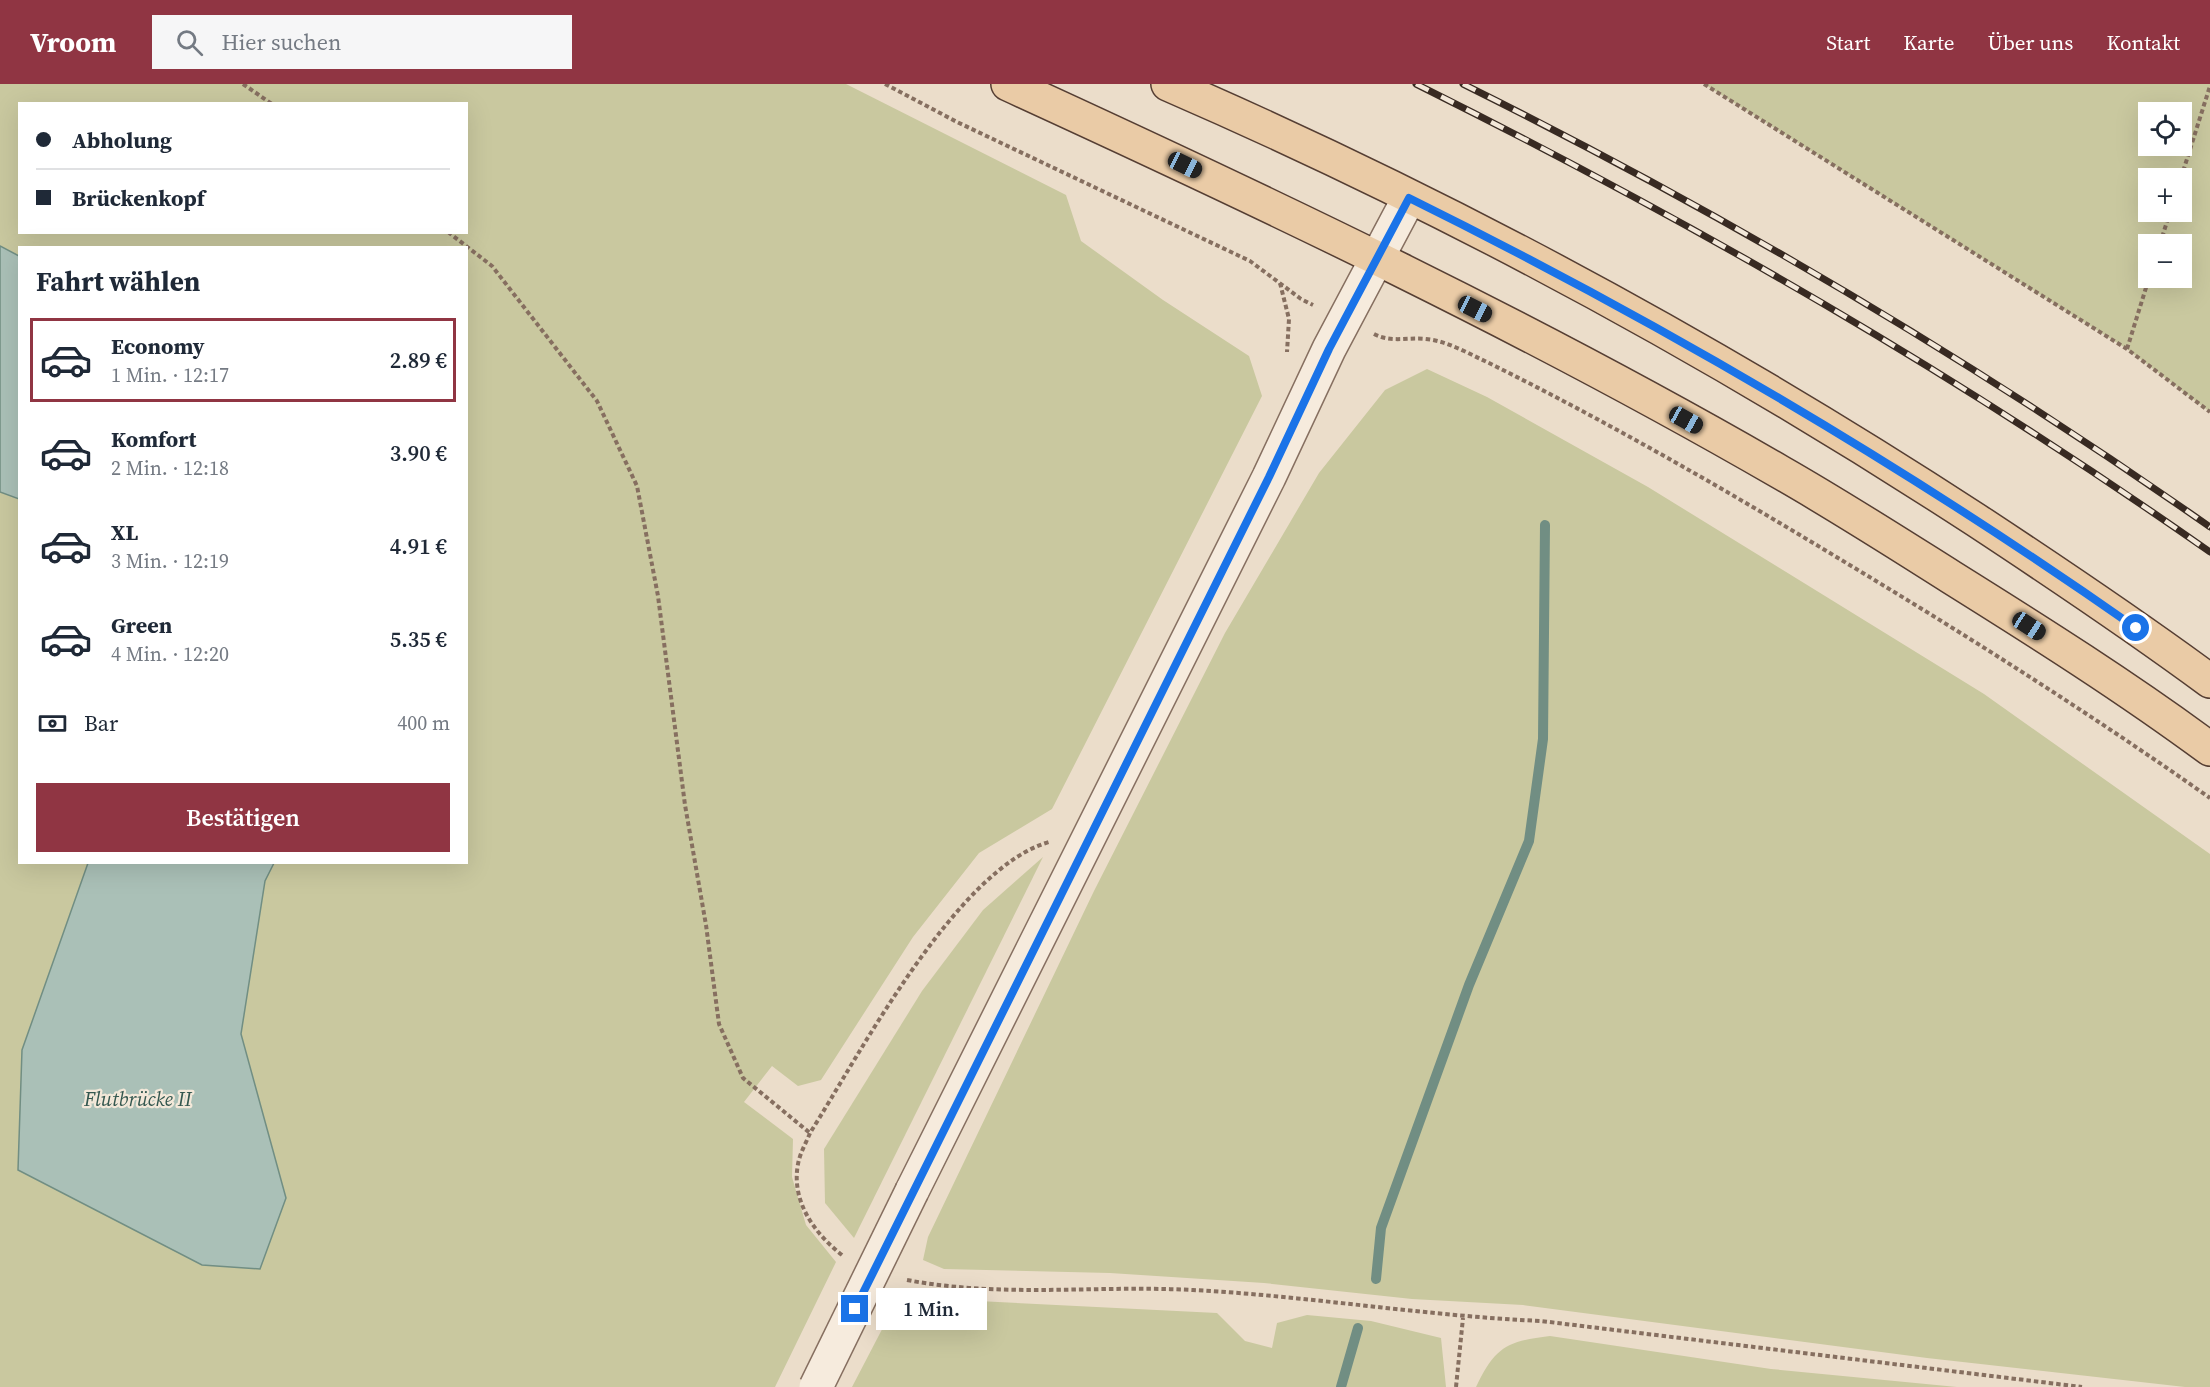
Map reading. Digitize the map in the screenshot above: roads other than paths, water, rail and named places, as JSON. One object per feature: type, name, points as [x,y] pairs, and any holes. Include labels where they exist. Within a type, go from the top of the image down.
[{"type":"main road","points":[[1008,84],[1378,259],[1667,409],[1781,472],[2029,626],[2152,706],[2210,749]]},
{"type":"main road","points":[[1168,84],[1409,198],[1584,287],[1812,417],[2062,577],[2210,681]]},
{"type":"street","points":[[816,1387],[1345,320],[1409,198]]},
{"type":"water","points":[[0,246],[18,255],[18,499],[0,492]]},
{"type":"water","name":"Flutbrücke II","points":[[88,864],[274,864],[265,881],[241,1034],[286,1198],[260,1269],[202,1265],[18,1170],[22,1050]]},
{"type":"waterway","points":[[1376,1279],[1381,1228],[1469,985],[1529,841],[1543,739],[1545,525]]},
{"type":"waterway","points":[[1341,1387],[1358,1328]]},
{"type":"railway","points":[[1416,84],[1622,191],[1822,303],[2018,423],[2210,552]]},
{"type":"railway","points":[[1463,84],[1656,184],[1845,291],[2029,405],[2210,527]]}]
